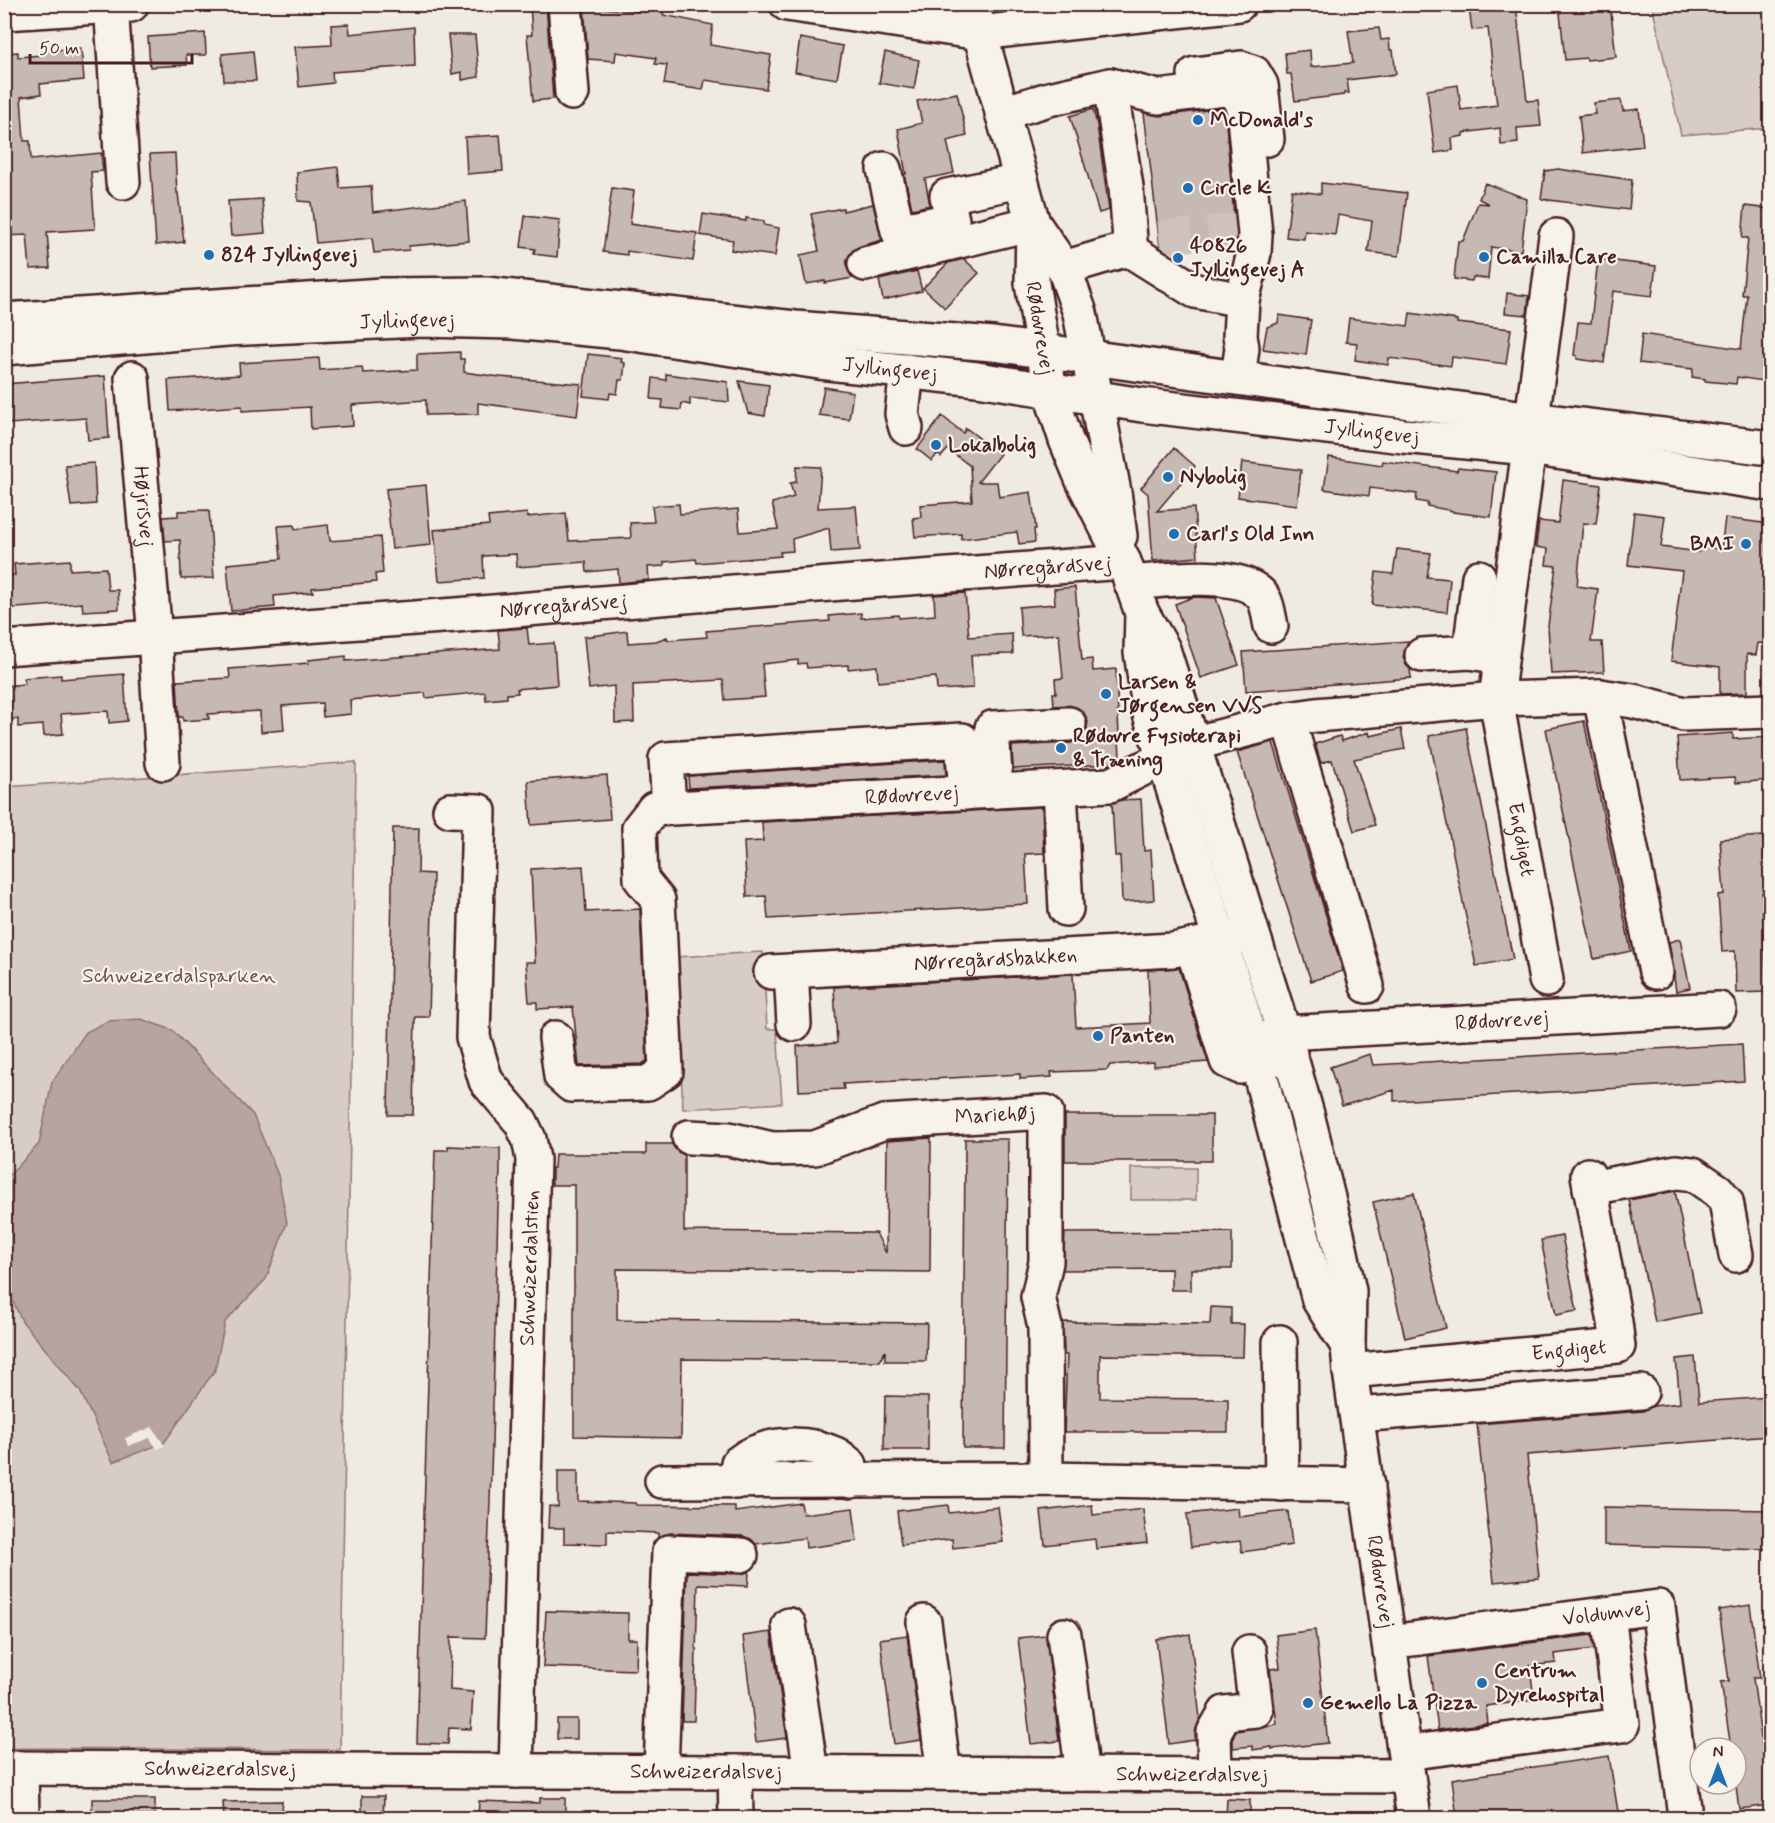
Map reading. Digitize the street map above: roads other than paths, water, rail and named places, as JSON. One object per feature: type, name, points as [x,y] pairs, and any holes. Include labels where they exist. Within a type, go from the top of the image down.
[{"type":"street","points":[[565,4],[573,93]]},
{"type":"street","points":[[786,4],[976,19],[1239,4]]},
{"type":"street","points":[[4,13],[118,5],[123,182]]},
{"type":"street","name":"Rødovrevej","points":[[976,19],[1034,224],[1064,268],[1080,313],[1127,572]]},
{"type":"street","points":[[1002,113],[1110,85],[1241,68],[1249,70],[1258,78],[1261,85],[1271,180],[1265,223],[1249,228]]},
{"type":"street","points":[[1110,85],[1158,97],[1224,89],[1231,90],[1239,97],[1243,107],[1249,228],[1254,253],[1242,300],[1240,336],[1242,348],[1238,378]]},
{"type":"street","points":[[1110,85],[1126,187],[1139,242],[1195,291],[1242,300]]},
{"type":"street","points":[[884,169],[898,231],[952,220],[947,196],[1021,181]]},
{"type":"street","points":[[865,264],[1034,224]]},
{"type":"street","name":"Rødovrevej","points":[[1034,224],[1032,283],[1050,391],[1066,440],[1127,572],[1142,613],[1141,652],[1150,714],[1178,751],[1222,940],[1255,1053],[1319,1300],[1349,1358]]},
{"type":"street","points":[[1530,434],[1556,237]]},
{"type":"street","points":[[1064,268],[1139,242]]},
{"type":"street","name":"Jyllingevej","points":[[4,320],[382,295],[486,294],[795,328],[993,344],[1238,378],[1530,434],[1770,484]]},
{"type":"street","name":"Jyllingevej","points":[[4,348],[251,327],[421,320],[513,322],[620,332],[819,362],[977,379],[1096,399],[1403,436],[1530,434],[1770,448]]},
{"type":"street","points":[[906,428],[902,414],[907,371]]},
{"type":"street","name":"Højrisvej","points":[[132,378],[155,636],[163,763]]},
{"type":"street","name":"Engdiget","points":[[1530,434],[1486,655],[1496,699],[1546,980]]},
{"type":"street","name":"Nørregårdsvej","points":[[4,648],[444,616],[1127,572],[1221,578],[1249,585],[1263,598],[1271,626]]},
{"type":"street","points":[[1422,655],[1486,655],[1479,577]]},
{"type":"street","points":[[1178,751],[1288,719],[1496,699],[1600,696],[1633,700],[1684,714],[1770,711]]},
{"type":"street","points":[[1600,696],[1656,972]]},
{"type":"street","points":[[1288,719],[1367,986]]},
{"type":"street","points":[[981,792],[992,728],[1069,724]]},
{"type":"street","points":[[556,1038],[561,1076],[571,1085],[648,1083],[666,1071],[658,900],[642,879],[639,828],[661,809],[666,759],[962,740],[981,792]]},
{"type":"street","name":"Rødovrevej","points":[[661,809],[1110,785],[1178,751]]},
{"type":"street","points":[[1060,788],[1066,909]]},
{"type":"street","name":"Schweizerdalstien","points":[[450,810],[479,812],[473,1037],[486,1081],[521,1122],[529,1138],[533,1159],[516,1771]]},
{"type":"street","name":"Rødovrevej","points":[[1222,940],[1287,1044],[1338,1238],[1349,1291],[1349,1358],[1414,1818]]},
{"type":"street","name":"Nørregårdsbakken","points":[[794,1024],[781,972],[1173,950],[1222,940]]},
{"type":"street","name":"Rødovrevej","points":[[1255,1053],[1287,1044],[1719,1009]]},
{"type":"street","name":"Mariehøj","points":[[689,1137],[729,1138],[771,1149],[815,1148],[884,1122],[1046,1113],[1046,1262],[1038,1297],[1045,1327],[1047,1479]]},
{"type":"street","name":"Engdiget","points":[[1349,1358],[1618,1346],[1593,1268],[1589,1182],[1677,1172],[1693,1174],[1718,1191],[1726,1201],[1737,1255]]},
{"type":"street","points":[[1280,1342],[1282,1484]]},
{"type":"street","points":[[1358,1415],[1641,1392]]},
{"type":"street","points":[[662,1481],[1047,1479],[1367,1485]]},
{"type":"street","points":[[661,1771],[669,1552],[741,1555]]},
{"type":"street","name":"Voldumvej","points":[[1389,1642],[1658,1607],[1684,1808]]},
{"type":"street","name":"Schweizerdalsvej","points":[[13,1768],[1215,1774],[1407,1764],[1622,1725],[1608,1614]]},
{"type":"street","points":[[924,1622],[944,1773]]},
{"type":"street","points":[[789,1625],[811,1772]]},
{"type":"street","points":[[1064,1635],[1083,1774]]},
{"type":"street","points":[[1215,1774],[1214,1732],[1225,1713],[1256,1710],[1249,1652]]},
{"type":"street","points":[[13,1768],[22,1818]]},
{"type":"street","points":[[735,1772],[736,1818]]},
{"type":"tunnel","points":[[1159,238],[1243,229]]},
{"type":"place","name":"McDonald's","points":[[1198,120]]},
{"type":"place","name":"Circle K","points":[[1188,188]]},
{"type":"place","name":"824 Jyllingevej","points":[[209,255]]},
{"type":"place","name":"Camilla Care","points":[[1484,257]]},
{"type":"place","name":"40826 Jyllingevej A","points":[[1178,258]]},
{"type":"place","name":"Lokalbolig","points":[[936,445]]},
{"type":"place","name":"Nybolig","points":[[1168,477]]},
{"type":"place","name":"Carl's Old Inn","points":[[1174,534]]},
{"type":"place","name":"BMI","points":[[1746,544]]},
{"type":"place","name":"Larsen & Jørgensen VVS","points":[[1106,694]]},
{"type":"place","name":"Rødovre Fysioterapi & Træning","points":[[1061,748]]},
{"type":"place","name":"Panten","points":[[1098,1036]]},
{"type":"place","name":"Centrum Dyrehospital","points":[[1482,1683]]},
{"type":"place","name":"Gemello La Pizza","points":[[1308,1703]]},
{"type":"park label","name":"Schweizerdalsparken","points":[[179,976]]}]
